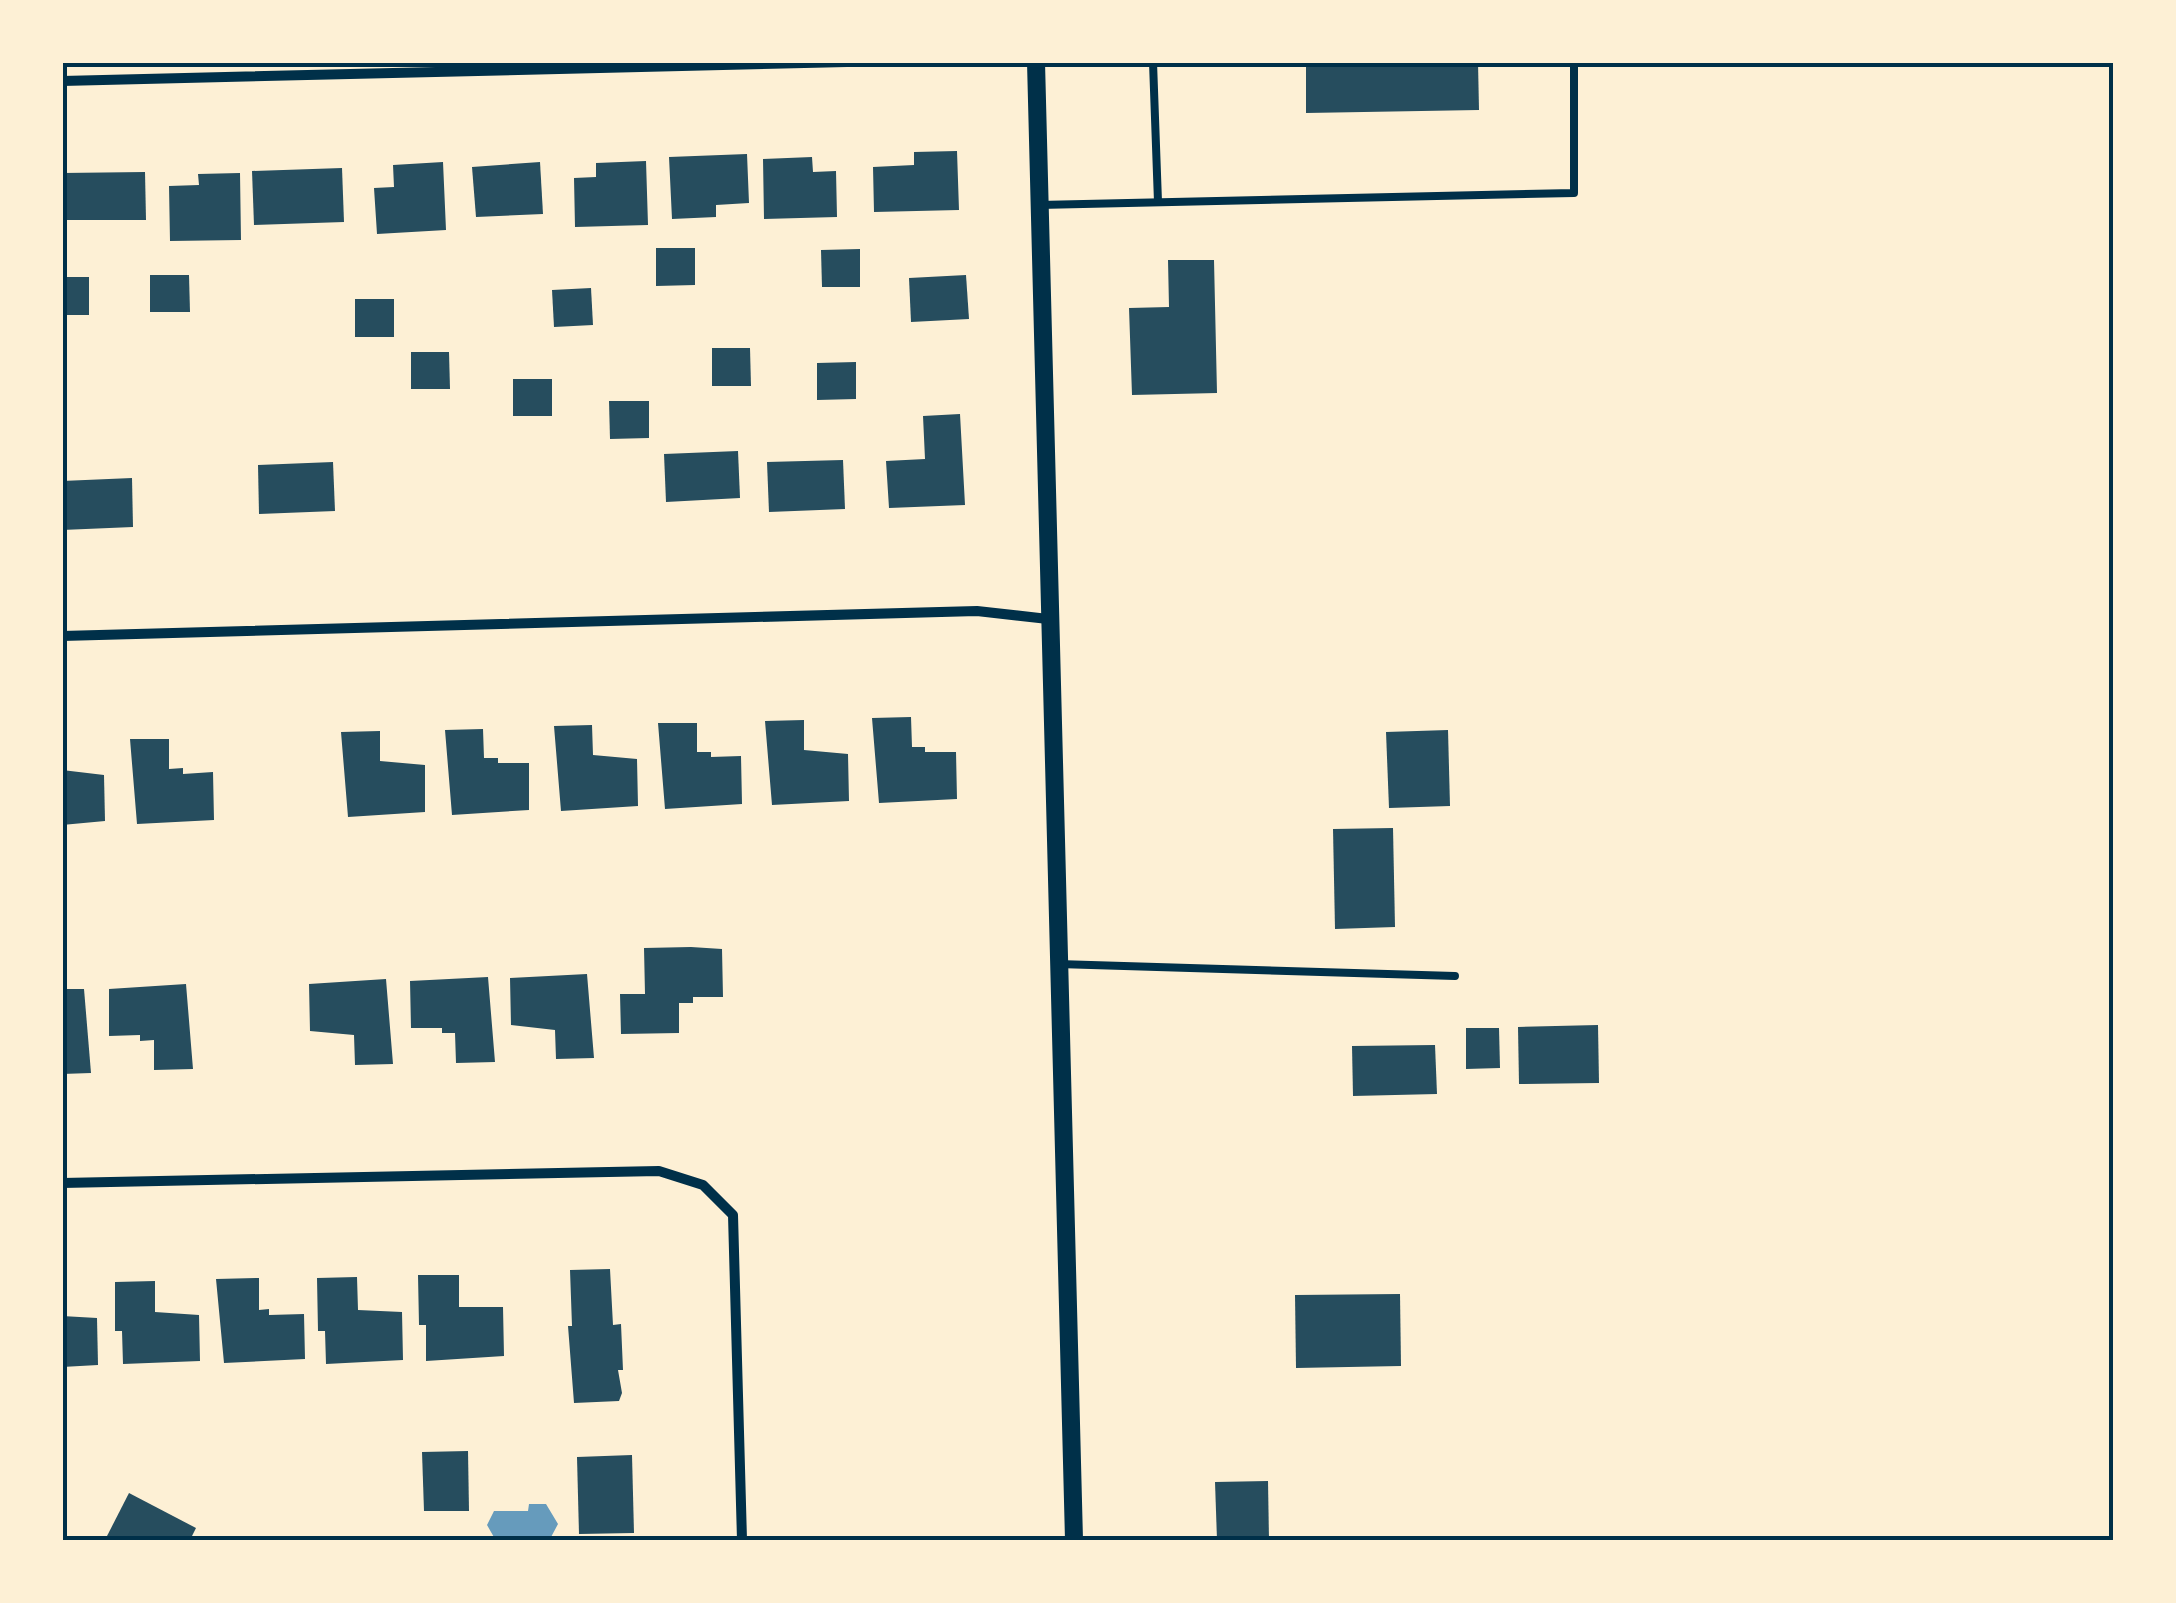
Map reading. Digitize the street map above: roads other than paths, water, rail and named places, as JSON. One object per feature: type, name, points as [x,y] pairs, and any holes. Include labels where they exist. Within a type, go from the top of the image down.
[{"type":"street","points":[[62,81],[847,62]]},
{"type":"street","points":[[1036,62],[1074,1540]]},
{"type":"street","points":[[62,636],[976,611],[1048,619]]},
{"type":"street","points":[[62,1183],[659,1170],[703,1185],[733,1215],[742,1540]]},
{"type":"lane","points":[[1153,62],[1158,202]]},
{"type":"lane","points":[[1039,204],[1574,193],[1574,62]]},
{"type":"lane","points":[[1058,964],[1455,976]]},
{"type":"water","points":[[529,1504],[546,1504],[558,1524],[550,1539],[495,1539],[487,1525],[494,1511],[528,1511]]}]
